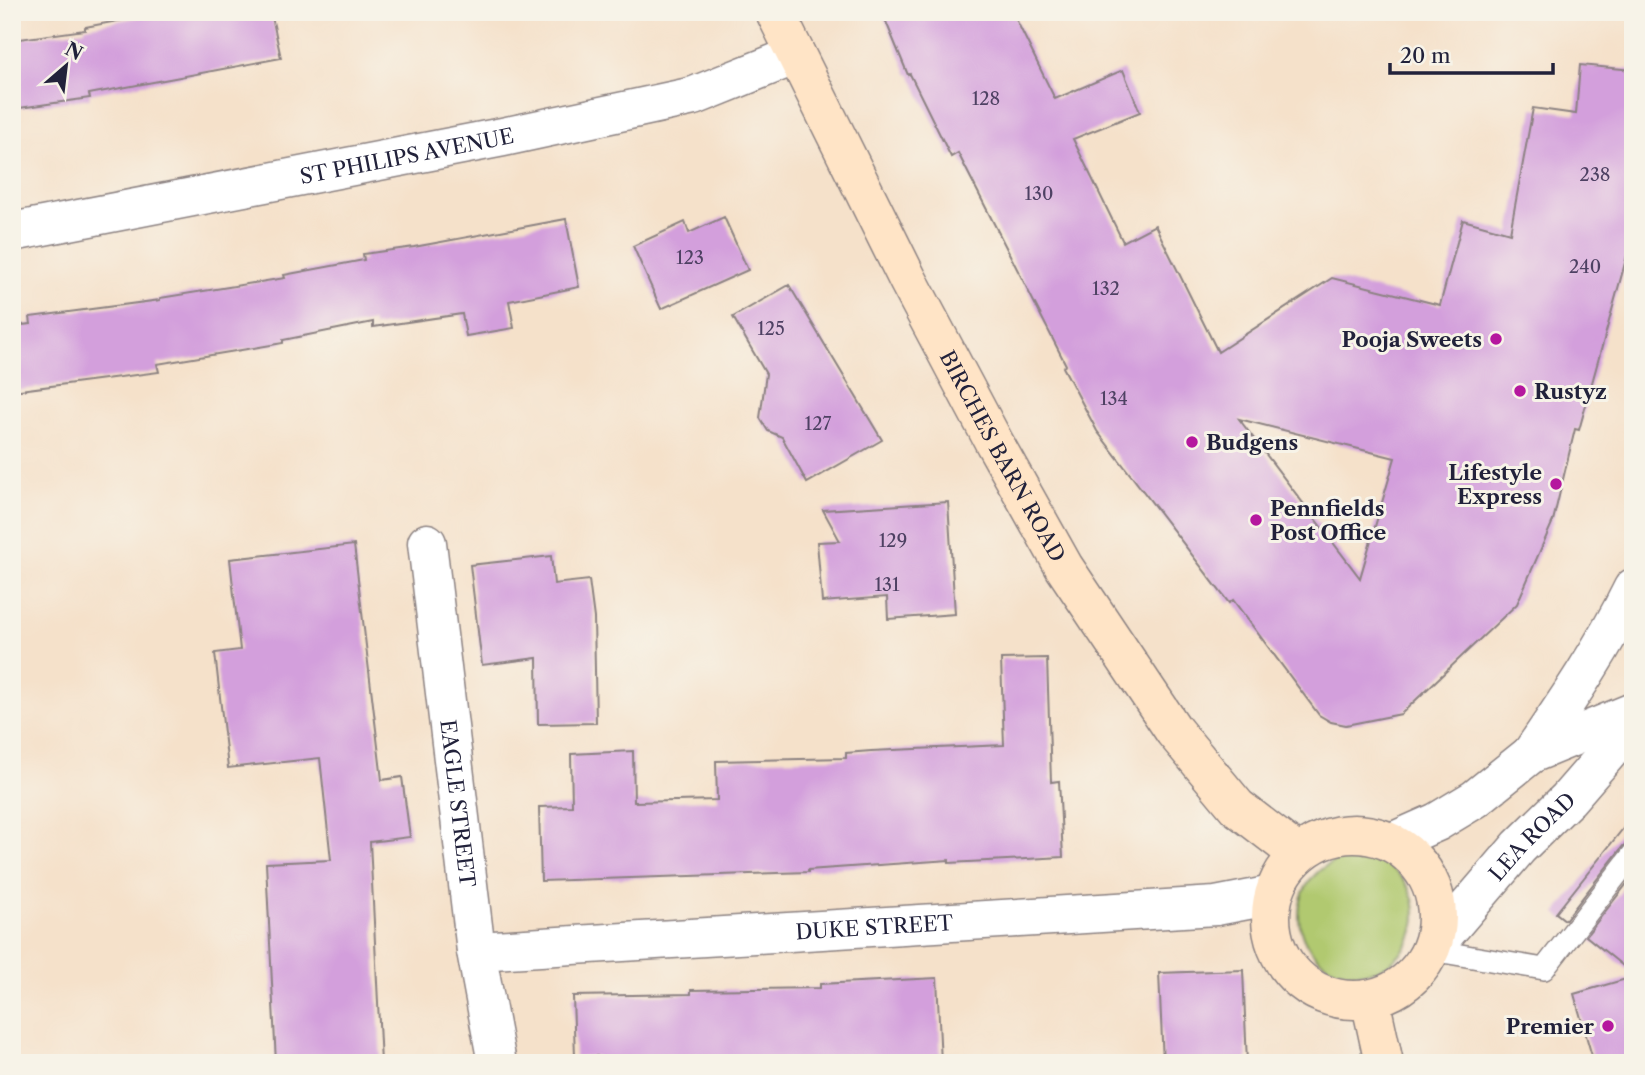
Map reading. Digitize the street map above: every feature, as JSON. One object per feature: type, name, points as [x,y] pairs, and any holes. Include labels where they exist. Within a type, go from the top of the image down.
[{"type":"main road","name":"BIRCHES BARN ROAD","points":[[775,12],[914,292],[1064,567],[1174,731],[1237,807],[1298,854]]},
{"type":"main road","points":[[1343,834],[1369,834],[1392,842],[1413,856],[1429,877],[1437,901],[1437,926],[1431,950],[1416,974],[1395,990],[1370,999],[1340,1000],[1313,990],[1291,972],[1275,948],[1269,918],[1273,895],[1298,854],[1319,840],[1343,834]]},
{"type":"main road","points":[[1370,999],[1384,1063]]},
{"type":"street","name":"ST PHILIPS AVENUE","points":[[12,232],[476,142],[694,96],[796,55]]},
{"type":"street","name":"EAGLE STREET","points":[[426,543],[477,951],[497,1063]]},
{"type":"street","points":[[1531,754],[1583,679],[1633,587]]},
{"type":"street","points":[[1392,842],[1437,822],[1475,799],[1531,754],[1633,712]]},
{"type":"street","name":"LEA ROAD","points":[[1431,950],[1519,847],[1568,799],[1633,723]]},
{"type":"street","name":"DUKE STREET","points":[[477,951],[1216,906],[1273,895]]},
{"type":"lane","points":[[1431,950],[1544,969],[1633,854]]},
{"type":"green space","points":[[1357,857],[1379,862],[1398,874],[1410,893],[1415,915],[1410,937],[1398,956],[1379,968],[1357,973],[1335,968],[1316,956],[1304,937],[1299,915],[1304,893],[1316,874],[1335,862]]},
{"type":"building","points":[[166,12],[271,12],[281,58],[89,94],[90,98],[12,109],[12,40],[85,30],[85,27]]},
{"type":"building","points":[[882,12],[1013,13],[1055,99],[1123,70],[1140,112],[1073,139],[1123,242],[1155,225],[1218,352],[1332,278],[1440,305],[1463,220],[1510,233],[1533,108],[1576,114],[1580,65],[1633,70],[1633,234],[1579,430],[1575,429],[1553,521],[1517,604],[1401,714],[1346,725],[1331,722],[1319,715],[1233,600],[1229,603],[1097,431],[958,153],[951,157],[910,74],[908,75]],"holes":[[[1239,419],[1395,458],[1360,578]]]},
{"type":"building","points":[[724,217],[748,270],[661,309],[633,246],[685,222],[689,233]]},
{"type":"building","points":[[566,219],[579,287],[509,301],[514,328],[466,336],[462,314],[373,327],[373,322],[283,340],[283,343],[157,364],[159,372],[12,391],[12,326],[31,324],[30,317],[160,300],[285,278],[284,275],[364,260],[363,254]]},
{"type":"building","points":[[789,285],[882,440],[807,483],[782,437],[768,431],[760,418],[766,374],[733,317]]},
{"type":"building","points":[[948,502],[955,614],[888,619],[887,597],[822,602],[817,542],[840,541],[823,510]]},
{"type":"building","points":[[354,545],[382,780],[402,777],[410,837],[370,842],[381,1063],[276,1063],[266,863],[331,860],[320,758],[228,768],[215,653],[240,650],[230,559]]},
{"type":"building","points":[[551,556],[554,584],[589,580],[594,618],[596,723],[538,724],[537,658],[482,665],[470,565]]},
{"type":"building","points":[[1047,658],[1051,782],[1059,781],[1063,857],[949,863],[949,860],[808,872],[541,881],[539,807],[572,806],[571,754],[633,751],[634,802],[717,800],[716,761],[846,758],[846,753],[1004,745],[1001,659]]},
{"type":"building","points":[[1633,816],[1633,841],[1623,846],[1565,920],[1556,913]]},
{"type":"building","points":[[1633,876],[1633,974],[1586,936]]},
{"type":"building","points":[[1243,970],[1247,1063],[1163,1063],[1159,973]]},
{"type":"building","name":"Premier","points":[[1633,977],[1633,1063],[1594,1063],[1574,994]]},
{"type":"building","points":[[937,978],[941,1063],[597,1063],[597,1056],[575,1057],[573,996],[691,994],[691,990],[820,988],[820,984]]},
{"type":"place","name":"Pooja Sweets","points":[[1496,339]]},
{"type":"place","name":"Rustyz","points":[[1520,391]]},
{"type":"place","name":"Budgens","points":[[1192,442]]},
{"type":"place","name":"Lifestyle Express","points":[[1556,484]]},
{"type":"place","name":"Pennfields Post Office","points":[[1256,520]]},
{"type":"place","name":"Premier","points":[[1608,1026]]}]
